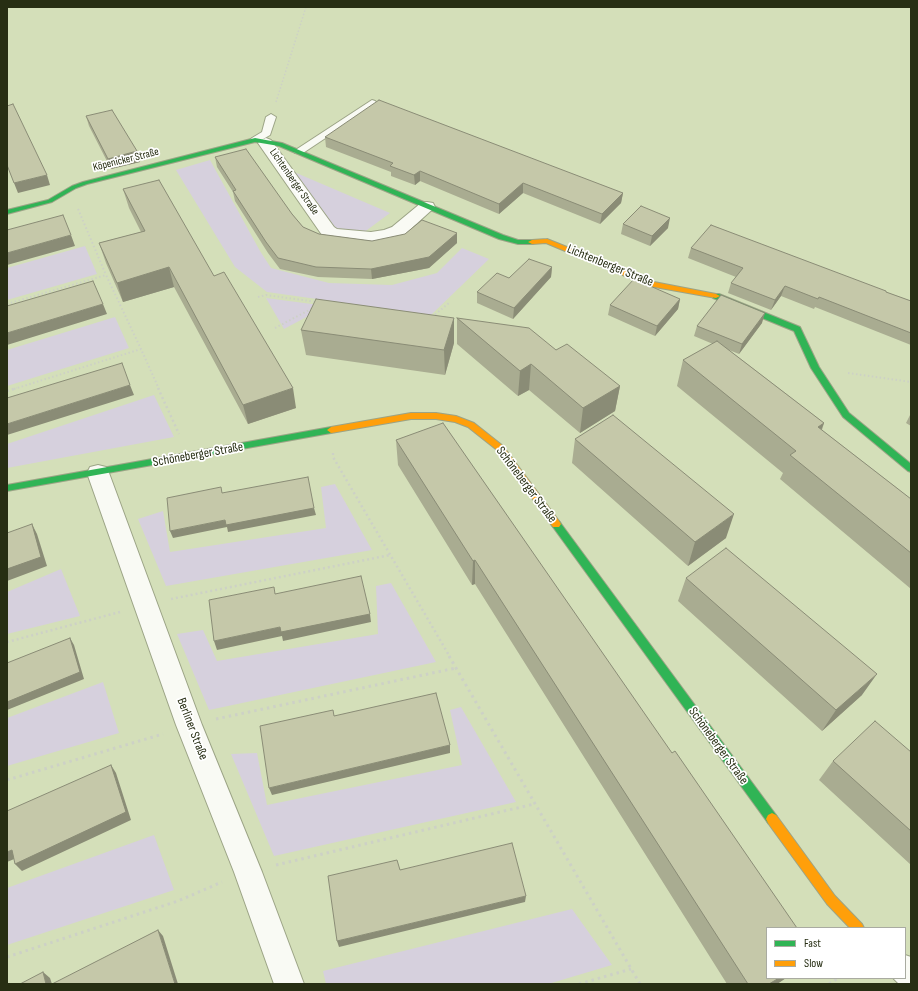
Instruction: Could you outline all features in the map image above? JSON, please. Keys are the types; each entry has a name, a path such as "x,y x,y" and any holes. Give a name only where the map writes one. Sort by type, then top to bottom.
{"street":[{"name":"Lichtenberger Straße","path":"261,142 280,144 299,151 427,207 518,242 547,241 652,284 716,296 797,328 815,368 846,415 911,469"},
{"name":"Lichtenberger Straße","path":"261,142 328,231 334,234 371,237 387,235 398,231 427,207"},
{"name":"Köpenicker Straße","path":"7,212 50,201 74,187 85,183 261,142"},
{"name":"Schöneberger Straße","path":"7,488 189,457 411,416 425,415 456,420 471,425 482,432 500,448 831,900 857,927"},
{"name":"Berliner Straße","path":"98,473 189,725 248,872 289,984"}],"lane":[{"path":"299,151 372,103"},
{"path":"261,142 267,133 271,117"}],"path":[{"path":"271,117 306,7"},
{"path":"78,209 106,275 189,457"},
{"path":"7,304 106,275"},
{"path":"258,296 266,295 322,303 275,328"},
{"path":"432,317 448,303"},
{"path":"7,391 141,349"},
{"path":"815,368 911,382"},
{"path":"332,430 333,457 640,984"},
{"path":"7,642 99,618 145,604 390,555"},
{"path":"7,780 130,746 189,725 456,668"},
{"path":"7,957 178,901 248,872 534,804"},
{"path":"579,984 631,969"}],"shaded area":[{"path":"210,160 260,251 271,268 329,283 392,285 437,273 462,248 489,259 431,315 267,292 235,267 176,170"},
{"path":"294,172 390,213 363,233 334,230"},
{"path":"85,246 97,274 7,300 7,268"},
{"path":"266,298 327,306 284,329"},
{"path":"115,317 129,348 7,386 7,350"},
{"path":"154,395 174,437 7,468 7,444"},
{"path":"335,484 372,550 166,586 138,519 163,511 170,552 326,528 321,487"},
{"path":"61,569 80,616 7,634 7,592"},
{"path":"391,583 436,662 209,710 177,634 203,630 217,661 378,634 376,586"},
{"path":"103,682 119,733 7,766 7,718"},
{"path":"461,707 516,802 274,856 231,754 257,753 267,805 462,765 450,710"},
{"path":"154,835 174,890 7,945 7,888"},
{"path":"572,909 612,965 548,984 326,984 323,971"}],"building":[{"path":"379,100 623,193 602,214 523,183 499,204 420,171 414,175 390,166 393,163 325,137"},
{"path":"13,104 47,175 14,183 7,165 7,106"},
{"path":"112,110 137,151 108,159 86,116"},
{"path":"246,149 292,214 303,227 319,234 372,241 405,234 422,220 457,233 429,257 371,269 316,267 278,258 233,191 236,190 215,157"},
{"path":"159,180 214,276 224,272 293,388 243,405 169,267 117,283 99,243 145,231 123,189"},
{"path":"641,206 670,218 652,236 623,224"},
{"path":"63,215 71,235 7,253 7,230"},
{"path":"711,225 911,301 911,333 819,297 818,299 785,286 775,300 731,283 743,268 691,248"},
{"path":"529,259 552,267 514,308 477,292 497,273 509,278"},
{"path":"634,279 680,299 657,326 610,305"},
{"path":"93,281 103,304 7,333 7,306"},
{"path":"721,295 765,313 742,344 697,326"},
{"path":"316,299 454,318 444,350 301,330"},
{"path":"457,318 529,328 556,350 567,344 620,386 583,408 531,364 520,371"},
{"path":"717,341 824,423 818,427 911,499 911,553 790,455 796,451 683,360"},
{"path":"122,363 130,385 7,424 7,398"},
{"path":"613,415 734,514 695,542 575,439"},
{"path":"443,423 672,753 675,751 796,927 766,927 766,979 777,979 769,984 748,984 396,440"},
{"path":"308,477 314,508 226,525 225,520 170,531 167,498 221,487 222,493"},
{"path":"32,524 41,557 7,569 7,533"},
{"path":"726,548 877,674 836,710 686,578"},
{"path":"361,576 370,614 281,632 280,627 214,641 209,600 274,587 275,594"},
{"path":"70,638 80,672 7,702 7,663"},
{"path":"436,693 450,745 269,788 260,726 333,710 334,716"},
{"path":"875,721 911,752 911,831 833,761"},
{"path":"111,765 126,812 15,864 12,850 7,852 7,811"},
{"path":"512,843 526,896 337,941 328,876 397,860 400,870"},
{"path":"158,930 175,984 52,984"},
{"path":"43,972 46,984 20,984"}],"traffic: fast":[{"path":"7,212 50,201 74,187 85,183 255,140 280,144 501,237 518,242 532,242"},
{"path":"716,296 797,329 815,368 846,415 911,469"},
{"path":"7,488 331,430"},
{"path":"556,524 772,819"}],"traffic: slow":[{"path":"532,242 547,241 652,284 716,296"},
{"path":"331,430 411,416 436,416 456,419 471,425 500,448 556,524"},
{"path":"772,819 831,900 857,927"}]}
